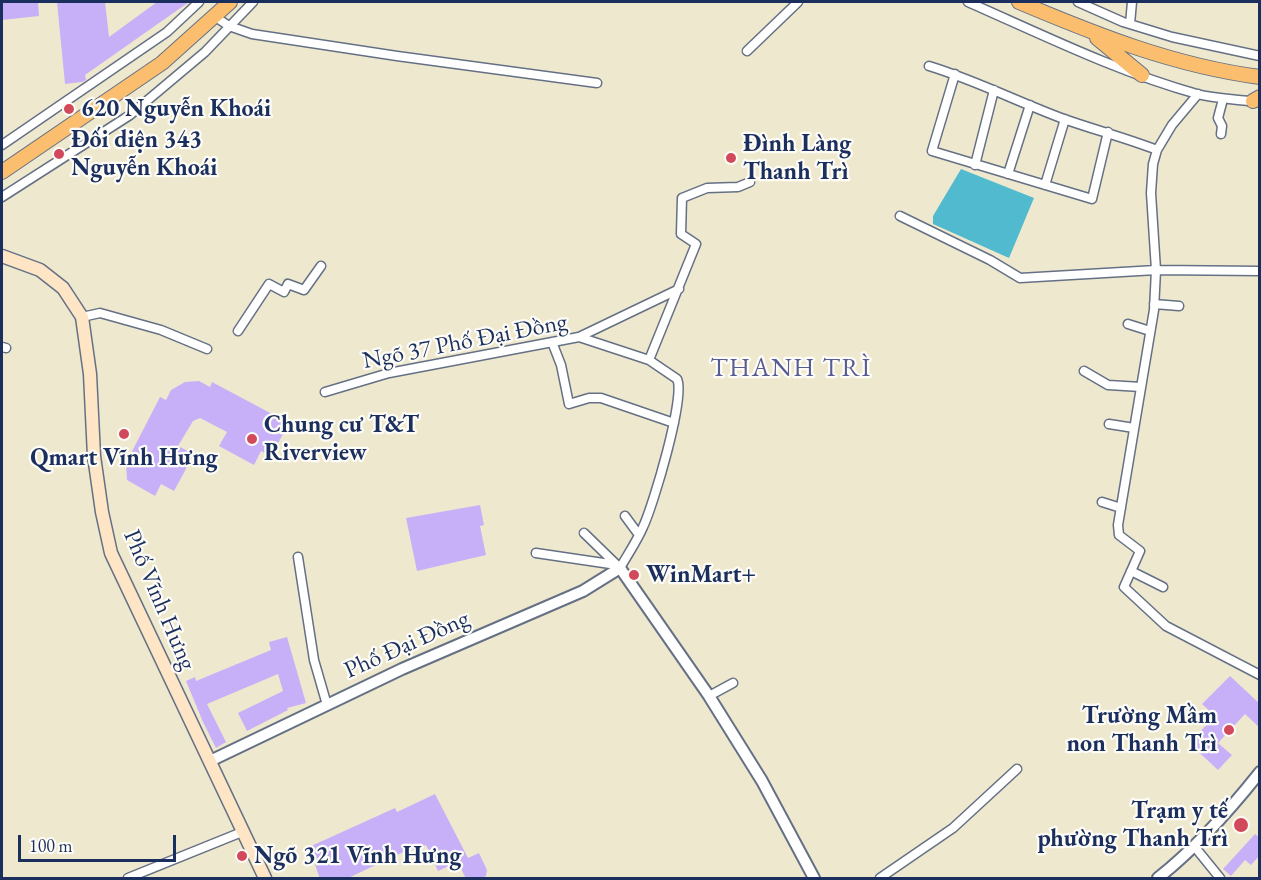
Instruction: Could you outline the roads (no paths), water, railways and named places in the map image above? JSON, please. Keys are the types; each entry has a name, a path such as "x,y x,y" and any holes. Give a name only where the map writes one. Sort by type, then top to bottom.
{"main road":[{"path":"2,172 162,63 230,2"},
{"path":"1019,2 1090,32 1149,53 1209,68 1260,77"},
{"path":"1090,32 1142,75"},
{"name":"Phố Vĩnh Hưng","path":"2,256 40,270 63,288 82,316 90,374 96,467 102,512 111,553 265,879"}],"street":[{"path":"2,145 167,32 200,2"},
{"path":"2,197 130,115 205,52 237,16 253,2"},
{"path":"747,51 798,2"},
{"path":"968,2 1076,50 1198,94 1223,99 1257,100"},
{"path":"1078,2 1130,24 1172,37 1260,56"},
{"path":"1130,24 1132,2"},
{"path":"214,16 229,27 252,33 321,45 597,83"},
{"path":"929,66 955,74 1065,119 1157,150"},
{"path":"955,74 932,151 1092,199 1108,132"},
{"path":"975,165 994,90"},
{"path":"1198,94 1183,111 1157,150 1153,164 1151,193 1156,270 1154,304 1121,508 1119,535 1140,551 1124,587 1166,627 1259,672"},
{"path":"1221,134 1222,126 1218,118 1223,99"},
{"path":"1008,174 1030,105"},
{"path":"1044,185 1065,119"},
{"path":"649,360 696,244 681,234 682,198 707,188 738,187 750,182"},
{"path":"900,216 990,260 1020,278 1156,270 1260,271"},
{"path":"238,331 269,284 284,292 288,284 304,290 321,266"},
{"path":"579,337 679,289"},
{"path":"1154,304 1179,306"},
{"path":"82,316 100,314 160,330 207,349"},
{"path":"1128,324 1150,331"},
{"name":"Ngõ 37 Phố Đại Đồng","path":"325,392 390,373 579,337 649,360 677,379 680,384 674,423 654,496 631,550"},
{"path":"552,342 561,365 569,404 589,398 601,398 674,423"},
{"path":"1084,371 1108,386 1142,387"},
{"path":"1109,424 1134,428"},
{"path":"1102,502 1121,508"},
{"path":"625,516 639,535"},
{"path":"584,533 619,566 709,696 762,781 814,879"},
{"name":"Phố Đại Đồng","path":"210,761 447,649 583,591 619,566 631,550"},
{"path":"536,553 619,566"},
{"path":"298,557 314,660 327,705"},
{"path":"1131,571 1163,587"},
{"path":"709,696 733,682"},
{"path":"880,879 953,828 1017,769"},
{"path":"1158,879 1228,812 1260,772"},
{"path":"128,879 242,832"},
{"path":"1194,846 1221,879"}],"water":[{"path":"961,169 1034,198 1009,258 933,224 933,216"}],"place":[{"name":"620 Nguyễn Khoái","path":"69,109"},
{"name":"Đối diện 343 Nguyễn Khoái","path":"59,154"},
{"name":"Đình Làng Thanh Trì","path":"731,158"},
{"name":"Qmart Vĩnh Hưng","path":"124,434"},
{"name":"Chung cư T&T Riverview","path":"252,439"},
{"name":"WinMart+","path":"634,575"},
{"name":"Trường Mầm non Thanh Trì","path":"1229,730"},
{"name":"Trạm y tế phường Thanh Trì","path":"1241,825"},
{"name":"Ngõ 321 Vĩnh Hưng","path":"242,856"}],"district":[{"name":"THANH TRÌ","path":"791,369"}]}
